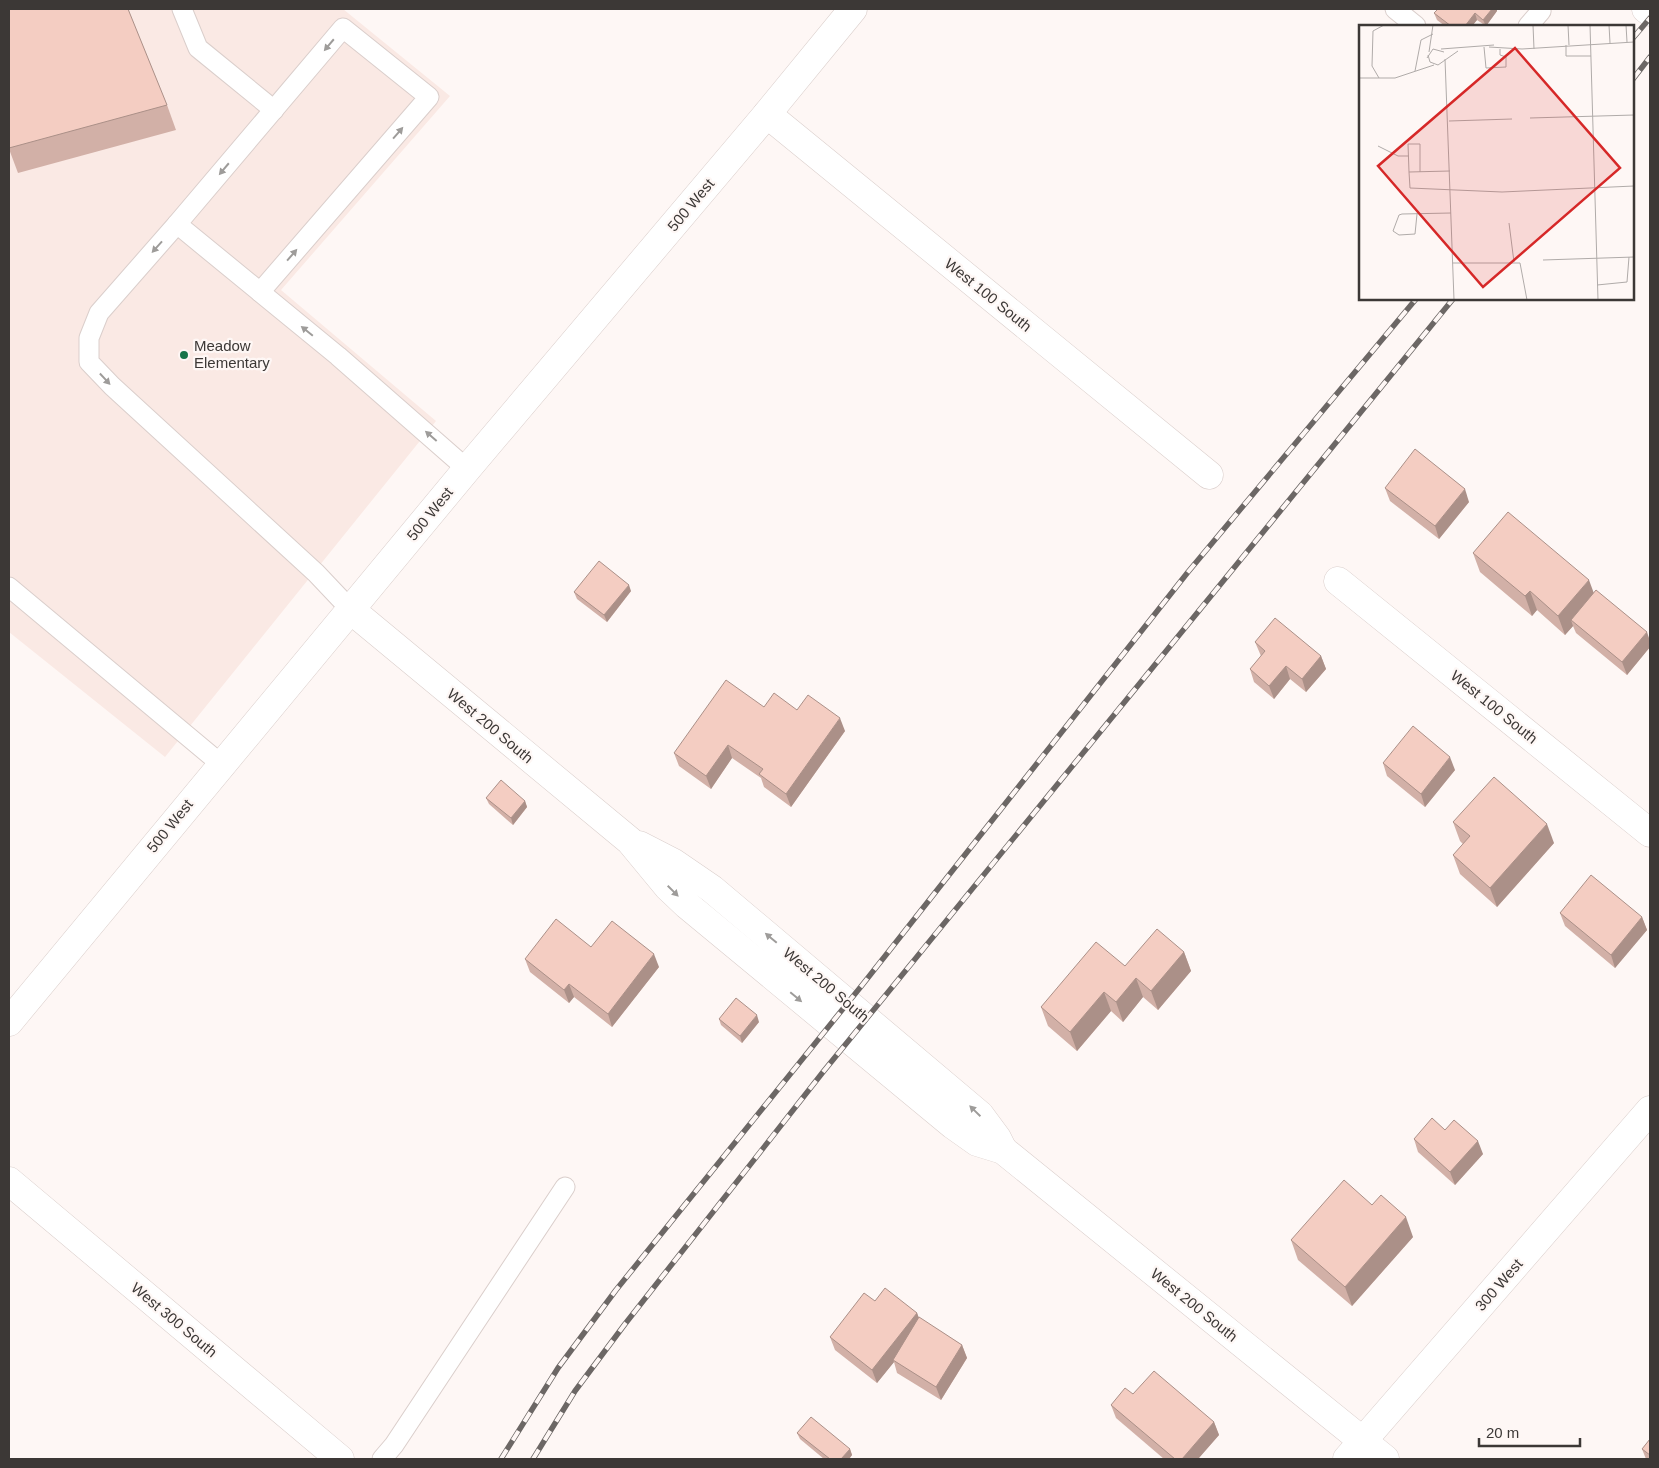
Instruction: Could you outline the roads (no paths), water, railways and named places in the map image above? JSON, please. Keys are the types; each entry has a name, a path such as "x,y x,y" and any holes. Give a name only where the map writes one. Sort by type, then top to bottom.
{"street":[{"name":"500 West","path":"9,1022 467,468 767,114 853,9"},
{"path":"1646,9 1650,12"},
{"name":"West 100 South","path":"767,114 1209,475"},
{"name":"West 100 South","path":"1338,581 1650,833"},
{"name":"West 200 South","path":"351,610 630,841 674,863 712,889 969,1105 989,1126 1003,1150 1323,1408 1354,1450 1385,1459"},
{"name":"300 West","path":"1354,1450 1650,1110"},
{"name":"West 300 South","path":"9,1181 340,1459"}],"lane":[{"path":"182,9 198,48 274,110"},
{"path":"1395,9 1415,25"},
{"path":"1529,25 1541,11 1540,9"},
{"path":"260,292 429,97 344,28 99,313 89,338 89,362 112,386 316,573 351,610"},
{"path":"177,224 338,356 467,468"},
{"path":"9,587 221,764"},
{"path":"382,1459 394,1445 565,1186"}],"railway":[{"path":"1634,37 1650,18"},
{"path":"1634,78 1650,57"},
{"path":"501,1459 558,1368 616,1290 863,984 1188,572 1415,300"},
{"path":"533,1459 575,1391 625,1324 823,1072 1452,300"}],"place":[{"name":"Meadow Elementary","path":"184,355"}]}
